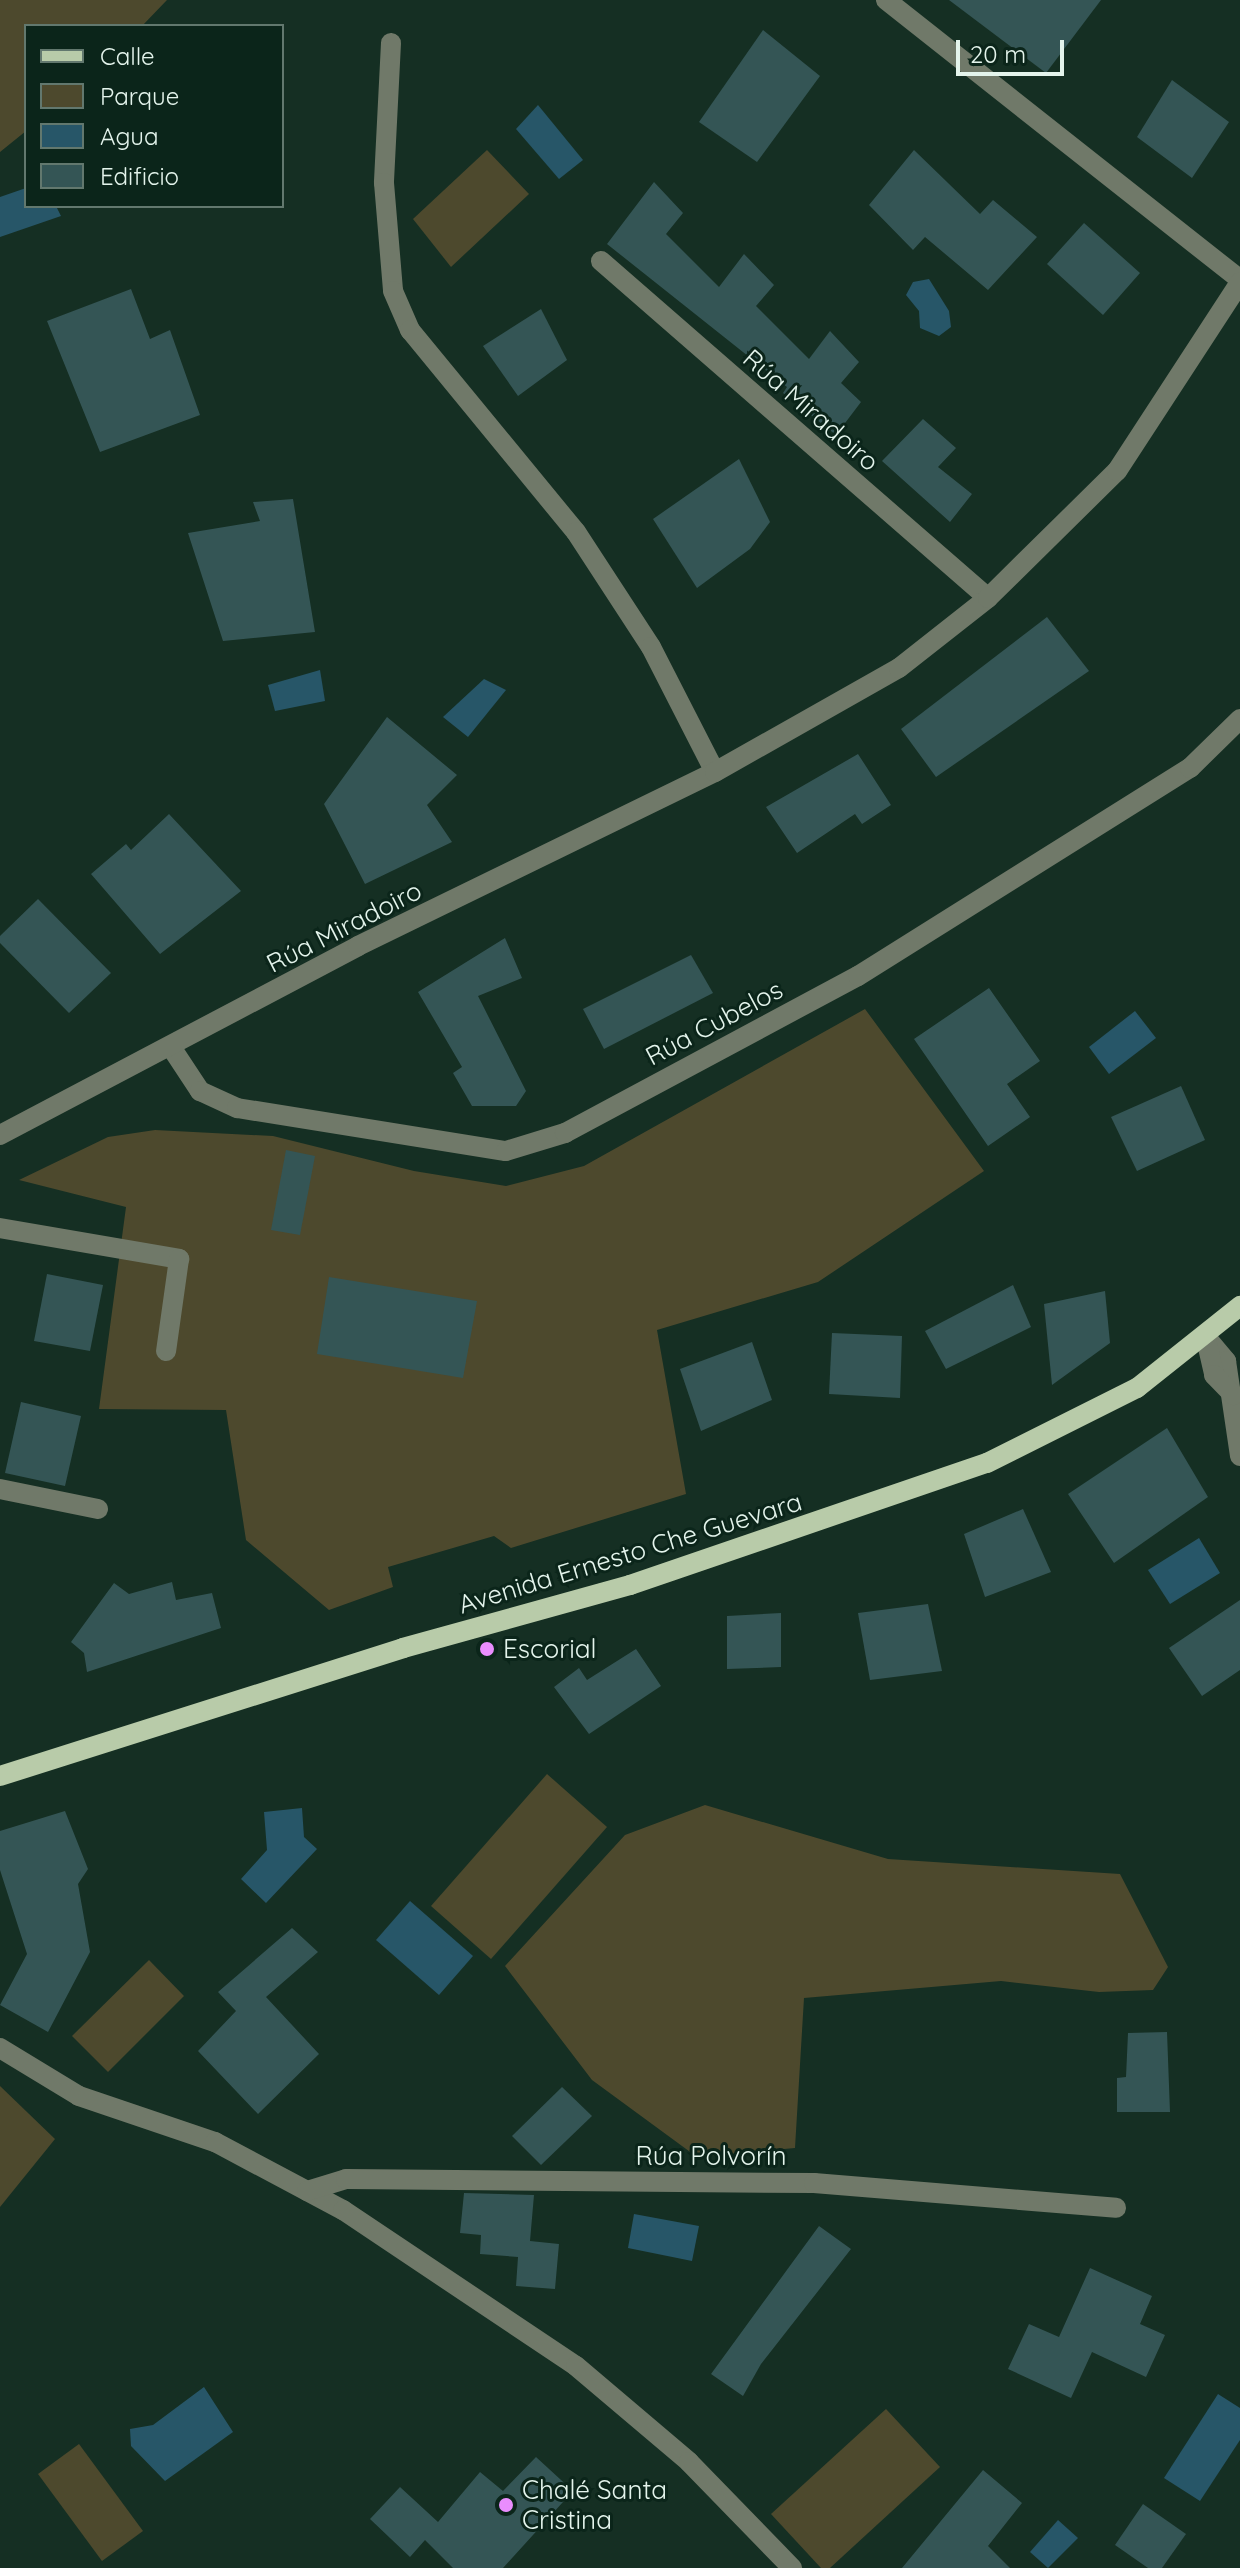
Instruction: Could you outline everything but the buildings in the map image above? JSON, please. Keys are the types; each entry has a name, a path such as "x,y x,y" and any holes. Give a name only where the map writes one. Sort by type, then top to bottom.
{"main road":[{"name":"Avenida Ernesto Che Guevara","path":"0,1776 403,1648 630,1585 987,1463 1137,1388 1240,1306"}],"street":[{"path":"886,0 1240,281"},
{"path":"391,43 384,183 393,254 393,291 410,330 576,532 651,647 715,772"},
{"name":"Rúa Miradoiro","path":"601,261 988,598"},
{"name":"Rúa Miradoiro","path":"0,1135 358,946 715,772 899,668 988,598 1117,471 1240,281"},
{"name":"Rúa Cubelos","path":"171,1047 200,1091 237,1108 506,1151 565,1133 858,976 1190,768 1240,719"},
{"path":"0,1228 179,1259 166,1351"},
{"path":"1205,1336 1214,1375 1233,1395 1240,1456"},
{"path":"0,1489 98,1509"},
{"path":"0,2048 79,2096 215,2142 307,2191 576,2366 689,2462 792,2568"},
{"name":"Rúa Polvorín","path":"307,2191 346,2179 814,2183 1116,2208"}],"green space":[{"path":"0,0 167,0 144,24 24,24 24,133 0,152"},
{"path":"487,150 529,194 451,267 413,219"},
{"path":"865,1009 984,1171 818,1282 657,1330 686,1494 511,1548 494,1536 388,1567 393,1587 329,1610 246,1540 226,1410 99,1409 126,1207 19,1180 108,1137 155,1130 273,1136 414,1171 506,1186 584,1166"},
{"path":"547,1774 607,1827 491,1959 431,1906"},
{"path":"705,1805 888,1859 1120,1874 1168,1967 1153,1990 1099,1992 1001,1981 804,1998 795,2148 697,2157 592,2080 505,1966 625,1835"},
{"path":"149,1960 184,1996 108,2072 72,2036"},
{"path":"0,2086 55,2139 0,2207"},
{"path":"886,2409 940,2467 830,2568 821,2568 771,2514"},
{"path":"79,2444 143,2531 102,2561 38,2474"}],"water":[{"path":"538,105 583,160 559,179 516,129"},
{"path":"24,189 24,208 57,208 61,216 0,237 0,197"},
{"path":"929,279 949,311 951,327 939,336 920,328 919,311 906,295 913,282"},
{"path":"320,670 325,701 275,711 268,685"},
{"path":"484,679 506,690 468,737 443,717"},
{"path":"1135,1011 1156,1038 1109,1074 1089,1047"},
{"path":"1199,1538 1220,1573 1170,1604 1148,1570"},
{"path":"302,1808 304,1837 317,1849 266,1903 241,1879 267,1850 264,1812"},
{"path":"410,1901 473,1956 439,1995 376,1940"},
{"path":"634,2214 699,2226 692,2261 628,2248"},
{"path":"204,2387 233,2432 165,2481 131,2446 130,2429 153,2425"},
{"path":"1218,2394 1240,2408 1240,2440 1200,2501 1164,2478"},
{"path":"1058,2520 1078,2538 1048,2568 1030,2552"}],"place":[{"name":"Escorial","path":"487,1649"},
{"name":"Chalé Santa Cristina","path":"506,2505"}]}
